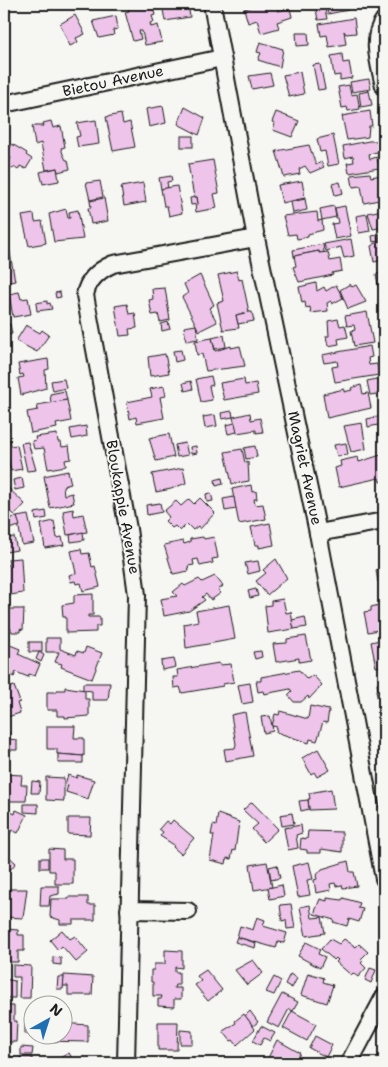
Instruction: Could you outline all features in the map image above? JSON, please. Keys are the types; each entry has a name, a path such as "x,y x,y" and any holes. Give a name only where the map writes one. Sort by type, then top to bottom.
{"street":[{"name":"Magriet Avenue","path":"212,4 256,238 318,533 384,879"},
{"path":"384,20 377,33 384,86"},
{"name":"Bietou Avenue","path":"4,104 222,58"},
{"name":"Bloukappie Avenue","path":"126,1063 137,595 130,537 86,303 86,287 97,273 113,264 256,238"},
{"path":"318,533 384,521"},
{"path":"129,910 188,911"},
{"path":"349,1063 384,997"}],"building":[{"path":"127,4 152,4 155,15 152,16 154,22 150,23 151,27 158,25 162,42 145,45 142,31 139,31 141,39 133,41 125,12 129,11"},
{"path":"162,4 188,4 190,17 165,21"},
{"path":"261,4 281,4 282,7 277,9 278,11 290,8 292,17 277,22 279,28 261,33 257,20 248,23 244,9"},
{"path":"315,4 324,4 327,19 318,20"},
{"path":"326,4 347,4 348,10 328,14"},
{"path":"75,15 85,34 76,38 78,42 70,46 60,24"},
{"path":"116,16 118,29 113,30 114,35 99,38 93,21"},
{"path":"354,18 356,33 346,34 344,31 346,44 329,47 327,35 321,36 319,24"},
{"path":"296,33 308,33 309,45 297,46"},
{"path":"260,42 283,49 280,67 258,60 261,53 257,52"},
{"path":"342,54 343,63 349,62 352,78 340,80 340,75 334,76 331,56"},
{"path":"320,64 325,89 318,90 313,65"},
{"path":"300,72 304,94 289,97 283,75"},
{"path":"270,73 273,85 252,89 249,76"},
{"path":"369,79 371,89 352,92 350,82"},
{"path":"349,85 351,95 357,94 360,109 348,111 347,107 342,108 338,87"},
{"path":"369,91 372,105 361,107 359,93"},
{"path":"163,106 166,123 149,127 146,109"},
{"path":"185,107 205,118 199,135 178,124"},
{"path":"370,111 372,126 369,126 368,137 347,140 342,116"},
{"path":"276,112 299,121 292,137 273,130 275,123 272,122"},
{"path":"121,114 123,124 130,122 135,147 113,151 106,117"},
{"path":"96,120 99,144 78,147 76,137 80,136 77,123"},
{"path":"51,121 53,128 61,126 65,147 61,148 66,160 68,160 70,169 58,172 57,168 46,170 41,143 35,145 32,126 44,126 43,123"},
{"path":"333,135 339,164 328,166 325,151 320,152 317,139"},
{"path":"181,136 193,136 193,147 181,147"},
{"path":"379,141 381,151 369,154 370,159 377,157 379,168 349,173 347,163 354,162 353,156 345,158 343,146"},
{"path":"12,144 27,153 26,155 32,159 26,169 20,166 18,170 14,167 13,169 6,166 11,158 6,155"},
{"path":"309,145 316,165 321,162 324,167 310,173 305,166 299,169 300,174 284,177 276,151"},
{"path":"213,160 219,193 214,194 217,208 196,212 195,204 198,204 197,197 194,197 188,164"},
{"path":"57,168 59,181 43,184 40,172"},
{"path":"370,173 371,177 381,175 383,185 379,185 380,189 382,188 384,199 364,203 361,186 353,187 351,175"},
{"path":"171,176 172,181 167,182 168,188 161,189 159,178"},
{"path":"100,181 103,197 90,200 86,183"},
{"path":"302,181 305,198 282,203 278,185"},
{"path":"340,182 343,193 335,195 332,184"},
{"path":"143,183 146,202 124,206 121,187"},
{"path":"177,186 182,213 169,216 167,206 164,206 161,189"},
{"path":"197,197 198,204 191,205 190,198"},
{"path":"104,198 108,221 91,224 88,208 91,208 90,201"},
{"path":"305,199 307,210 293,213 291,202"},
{"path":"334,206 336,217 322,220 320,209"},
{"path":"345,206 351,236 335,239 332,224 338,223 335,208"},
{"path":"66,209 68,218 70,218 69,212 78,210 83,239 54,242 49,214"},
{"path":"382,210 384,227 373,229 368,213"},
{"path":"317,212 318,221 322,220 323,230 308,234 308,237 297,239 296,234 288,235 283,216"},
{"path":"34,214 35,222 42,221 46,243 29,246 22,216"},
{"path":"367,214 370,231 359,233 356,216"},
{"path":"384,233 384,260 374,262 371,246 380,241 379,234"},
{"path":"377,235 378,241 373,242 372,236"},
{"path":"351,239 354,256 344,258 341,247 326,251 324,244"},
{"path":"4,242 8,242 15,281 4,283"},
{"path":"323,244 324,253 319,253 319,251 294,256 293,250"},
{"path":"319,251 319,253 328,252 330,261 340,259 342,271 332,273 333,275 299,282 293,267 296,266 294,256"},
{"path":"237,271 239,280 242,279 249,312 236,315 239,328 223,330 217,303 224,301 218,275"},
{"path":"384,273 384,289 379,290 376,274"},
{"path":"200,275 214,305 209,308 217,322 199,331 182,297 188,293 184,284"},
{"path":"316,283 317,291 324,287 326,291 336,285 343,298 332,304 331,301 327,303 328,311 311,313 310,307 306,308 305,302 302,303 299,287"},
{"path":"350,284 352,287 356,285 366,302 348,309 340,290"},
{"path":"165,288 170,320 160,322 158,314 152,315 149,300 153,299 152,289"},
{"path":"19,292 21,299 28,298 31,314 13,317 9,294"},
{"path":"60,292 61,297 56,298 55,293"},
{"path":"47,301 47,304 50,303 52,309 37,311 36,303"},
{"path":"127,304 129,314 135,313 137,328 129,329 130,335 120,336 115,306"},
{"path":"252,312 254,321 238,324 236,315"},
{"path":"367,312 373,343 354,346 351,331 355,330 354,325 347,326 345,316"},
{"path":"338,319 340,326 345,325 348,337 338,339 339,344 328,346 326,336 329,336 328,321"},
{"path":"168,322 170,329 162,331 161,324"},
{"path":"10,324 12,334 4,336 4,325"},
{"path":"26,325 40,333 42,330 49,335 37,352 16,341"},
{"path":"196,325 198,339 186,341 184,327"},
{"path":"224,335 226,347 215,349 212,338"},
{"path":"212,338 215,351 231,346 231,348 240,346 245,366 206,371 202,354 197,355 195,341"},
{"path":"370,346 372,357 368,358 369,365 377,364 379,375 335,382 332,367 338,366 337,361 324,363 322,355"},
{"path":"181,350 183,360 175,362 173,351"},
{"path":"165,354 169,373 150,376 148,357"},
{"path":"48,359 49,369 45,370 46,388 21,395 18,378 24,377 23,374 20,375 18,364"},
{"path":"211,376 213,385 209,386 212,400 201,402 196,379"},
{"path":"381,378 384,393 370,395 367,381"},
{"path":"64,379 66,388 53,391 51,381"},
{"path":"244,379 245,385 256,383 258,394 224,400 220,383"},
{"path":"191,381 193,389 185,391 183,383"},
{"path":"361,385 363,394 368,393 371,408 327,418 323,394 344,389 344,392"},
{"path":"164,386 166,396 160,397 164,418 137,423 136,417 130,419 127,402 152,397 150,389"},
{"path":"65,391 67,400 51,403 50,394"},
{"path":"67,400 71,421 56,424 57,428 31,433 27,412 38,410 37,405"},
{"path":"4,410 9,430 4,431"},
{"path":"232,411 233,417 222,419 221,413"},
{"path":"250,413 251,420 260,418 263,432 256,433 256,430 237,433 233,417"},
{"path":"215,415 217,426 205,428 203,417"},
{"path":"381,416 383,424 368,427 367,419"},
{"path":"235,423 237,432 228,434 226,425"},
{"path":"362,423 366,449 351,452 344,426"},
{"path":"86,426 87,436 72,439 70,429"},
{"path":"57,434 58,442 61,442 62,447 69,446 71,459 65,460 66,466 48,469 44,448 34,449 32,441 36,440 35,437"},
{"path":"169,434 174,457 156,461 149,438"},
{"path":"10,440 11,446 17,445 22,469 11,471 6,451 4,451 4,441"},
{"path":"28,442 36,470 27,471 21,443"},
{"path":"185,443 188,455 177,457 175,445"},
{"path":"346,443 348,455 337,456 334,445"},
{"path":"196,446 197,453 191,454 190,447"},
{"path":"255,446 257,457 246,459 244,448"},
{"path":"242,449 245,463 248,462 249,481 232,484 225,452"},
{"path":"384,454 384,481 380,482 379,478 339,487 335,468 341,466 340,461 358,457 359,462"},
{"path":"183,468 186,483 156,492 152,474"},
{"path":"68,471 71,484 63,486 64,495 72,493 74,503 50,508 44,476"},
{"path":"22,478 24,488 15,490 13,480"},
{"path":"222,478 223,484 216,486 215,480"},
{"path":"4,484 25,504 15,515 4,507"},
{"path":"251,485 252,492 256,491 257,499 254,499 255,505 263,504 266,519 239,524 232,489"},
{"path":"211,493 213,501 207,502 206,494"},
{"path":"234,497 236,509 225,511 223,499"},
{"path":"200,498 215,513 200,529 198,526 193,530 187,524 180,531 175,526 172,528 165,521 169,517 164,511 176,501 181,506 189,499 194,504"},
{"path":"160,503 162,512 147,515 146,505"},
{"path":"73,509 74,516 83,514 87,532 67,535 63,511"},
{"path":"46,511 47,518 36,520 35,513"},
{"path":"28,515 34,543 22,545 17,517"},
{"path":"17,517 20,526 8,529 6,519"},
{"path":"6,518 9,532 6,533 7,538 14,537 17,550 6,552 4,548 4,519"},
{"path":"54,521 57,538 62,537 64,545 45,548 41,524"},
{"path":"270,523 274,545 259,548 259,545 255,545 251,527"},
{"path":"83,532 84,540 71,542 70,535"},
{"path":"203,537 204,539 214,537 218,558 212,559 213,563 200,566 198,559 193,560 194,565 188,566 189,571 173,574 164,545 183,541 184,544 190,542 190,539"},
{"path":"81,549 82,554 89,553 92,567 95,566 100,587 83,591 81,583 71,582 69,575 76,573 71,551"},
{"path":"21,558 23,593 4,596 4,565 9,565 8,559"},
{"path":"276,559 287,578 267,595 256,581 266,573 263,570"},
{"path":"258,561 260,571 248,574 245,563"},
{"path":"384,568 384,587 382,587 381,581 378,582 376,570"},
{"path":"215,576 223,586 218,590 221,593 211,600 206,594 202,597 205,600 189,611 164,616 161,599 177,596 173,592 183,584 185,586 199,579 202,582"},
{"path":"256,589 258,596 250,598 248,591"},
{"path":"93,594 93,615 88,615 88,617 100,617 100,626 96,626 96,632 66,633 66,617 63,617 62,605 74,603 74,595"},
{"path":"283,599 286,613 291,612 294,629 268,633 265,606 271,605 271,601"},
{"path":"383,604 384,629 368,632 364,612 371,611 371,607"},
{"path":"229,605 235,639 186,648 184,624 198,621 196,611"},
{"path":"4,609 24,609 23,630 20,629 20,632 12,632 9,626 4,626"},
{"path":"305,617 307,627 294,629 292,620"},
{"path":"306,636 311,660 299,662 299,658 276,662 273,644 287,643 287,639"},
{"path":"46,638 60,638 60,649 76,655 77,651 84,653 86,647 102,653 92,679 61,667 62,664 55,662 59,652 46,652"},
{"path":"384,639 384,665 376,667 371,642"},
{"path":"29,642 42,642 42,652 29,652"},
{"path":"10,645 20,649 18,654 40,664 35,676 29,674 28,677 16,672 14,677 4,672 4,648 8,650"},
{"path":"261,651 262,657 255,659 253,652"},
{"path":"39,652 44,655 41,662 36,659"},
{"path":"174,659 176,667 162,670 161,661"},
{"path":"219,663 220,665 231,664 234,682 223,684 223,686 182,693 180,687 174,688 173,677 178,677 177,670"},
{"path":"299,670 307,679 313,675 322,685 309,699 308,696 301,702 294,702 288,695 292,691 290,689 264,694 263,691 258,692 256,681 261,681 261,677"},
{"path":"83,683 110,683 108,700 92,700 92,691 83,690"},
{"path":"250,683 253,702 242,704 238,685"},
{"path":"384,683 384,704 379,705 376,691 378,691 377,684"},
{"path":"4,684 6,684 7,688 14,686 20,702 17,703 20,713 4,718"},
{"path":"65,687 85,690 85,699 89,699 89,716 65,718 65,716 57,716 57,710 47,710 47,692 65,690"},
{"path":"310,706 329,710 327,723 323,722 317,741 310,739 309,743 276,732 277,727 272,726 275,714 279,715 280,711 308,719"},
{"path":"245,712 253,756 226,761 224,749 235,748 236,744 231,715"},
{"path":"270,716 273,731 264,733 261,717"},
{"path":"47,726 75,726 74,738 84,738 84,756 57,754 57,749 47,749"},
{"path":"4,732 9,732 9,739 17,740 17,750 4,750"},
{"path":"318,749 330,770 317,777 314,772 311,774 302,758"},
{"path":"58,754 83,756 83,763 58,763"},
{"path":"4,774 22,775 21,785 27,785 26,801 8,801 8,792 4,792"},
{"path":"68,775 77,778 77,775 94,780 88,799 66,792 68,785 65,784"},
{"path":"46,777 64,778 64,801 46,800"},
{"path":"32,781 40,782 39,793 31,793"},
{"path":"331,789 334,809 309,810 309,793"},
{"path":"4,792 8,792 8,801 4,801"},
{"path":"308,800 309,809 301,811 299,801"},
{"path":"252,802 278,829 264,842 252,829 258,824 243,810"},
{"path":"24,804 38,804 38,813 24,812"},
{"path":"4,809 15,814 16,810 27,815 18,833 12,830 8,838 4,836"},
{"path":"292,813 294,824 282,826 280,815"},
{"path":"218,814 239,822 235,851 233,850 231,859 227,858 226,864 210,860 214,835 211,835 213,825 216,826"},
{"path":"68,818 91,818 90,835 68,834"},
{"path":"173,820 194,838 181,854 173,847 174,845 160,836 163,832 159,829 166,821 170,824"},
{"path":"301,825 302,833 296,835 298,848 288,850 284,828"},
{"path":"308,831 342,832 342,852 321,849 321,853 307,853 307,850 300,849 301,838 307,839"},
{"path":"49,849 63,850 63,859 73,859 73,884 55,884 55,871 49,871"},
{"path":"4,852 16,863 4,877"},
{"path":"40,858 48,858 48,868 40,868"},
{"path":"348,861 350,872 354,872 357,886 343,888 342,885 336,886 335,883 330,884 331,890 316,893 314,880 317,879 316,876 322,869"},
{"path":"267,862 272,887 254,890 250,865"},
{"path":"309,862 313,879 307,880 310,895 298,897 292,866"},
{"path":"277,865 280,878 271,880 269,867"},
{"path":"282,885 284,896 270,899 268,888"},
{"path":"41,886 59,886 59,894 50,896 49,906 40,906"},
{"path":"9,889 27,889 23,918 4,917 4,891 9,891"},
{"path":"69,897 88,897 88,905 95,905 95,920 73,920 73,924 60,924 60,920 50,917 51,899 69,899"},
{"path":"327,898 342,900 343,898 360,903 358,908 363,909 359,922 349,919 347,926 314,914 320,899 327,901"},
{"path":"291,904 295,928 287,929 286,920 282,921 280,905"},
{"path":"310,905 312,918 322,917 325,933 306,936 300,907"},
{"path":"257,917 265,920 263,926 287,933 284,943 278,942 276,948 237,937 240,926 253,930"},
{"path":"4,927 5,929 18,930 18,935 24,935 24,951 18,951 18,962 4,962"},
{"path":"62,930 70,939 75,936 88,952 76,962 62,946 58,950 50,940"},
{"path":"237,937 256,943 255,948 235,942"},
{"path":"330,939 339,944 344,939 356,947 359,944 368,952 361,959 363,961 361,963 366,968 358,977 353,973 351,975 336,962 338,960 336,958 334,960 321,949"},
{"path":"306,942 320,949 318,954 325,957 320,968 298,956"},
{"path":"165,950 182,951 182,968 175,967 175,972 179,972 179,985 175,985 174,988 181,988 181,999 174,999 174,1007 158,1006 158,999 161,999 162,996 153,996 151,970 154,970 154,964 165,964"},
{"path":"53,957 61,958 61,965 53,964"},
{"path":"253,960 263,973 247,985 235,970"},
{"path":"13,965 31,966 30,994 22,994 22,998 19,998 20,977 13,977"},
{"path":"370,968 376,970 371,983 365,980"},
{"path":"206,970 222,990 208,1001 195,985 201,981 197,976"},
{"path":"308,973 324,978 323,982 333,985 327,1003 301,995"},
{"path":"290,974 297,978 292,988 285,984"},
{"path":"64,975 93,977 92,995 68,994 68,986 63,986"},
{"path":"58,977 64,977 63,989 57,989"},
{"path":"274,977 281,981 274,995 266,992"},
{"path":"4,979 15,981 15,998 7,998 7,1002 4,1002"},
{"path":"282,994 298,1002 293,1011 289,1009 279,1028 267,1022"},
{"path":"4,1006 14,1006 14,1021 17,1021 16,1042 4,1042"},
{"path":"250,1011 258,1022 253,1026 245,1016"},
{"path":"292,1011 316,1024 307,1041 283,1028"},
{"path":"244,1014 255,1029 237,1045 223,1031 236,1023 235,1021"},
{"path":"158,1022 178,1022 177,1050 158,1050"},
{"path":"72,1024 88,1025 88,1042 72,1042"},
{"path":"261,1026 275,1033 270,1041 264,1038 260,1045 253,1041"},
{"path":"180,1030 192,1031 192,1044 180,1044"},
{"path":"315,1036 332,1045 326,1057 309,1048"},
{"path":"277,1040 300,1053 295,1063 278,1063 268,1058"},
{"path":"21,1047 33,1048 32,1055 21,1055"},
{"path":"69,1053 75,1063 56,1063 60,1061 58,1059"},
{"path":"4,1056 14,1057 14,1063 4,1063"},
{"path":"20,1057 32,1057 32,1063 19,1063"}]}
